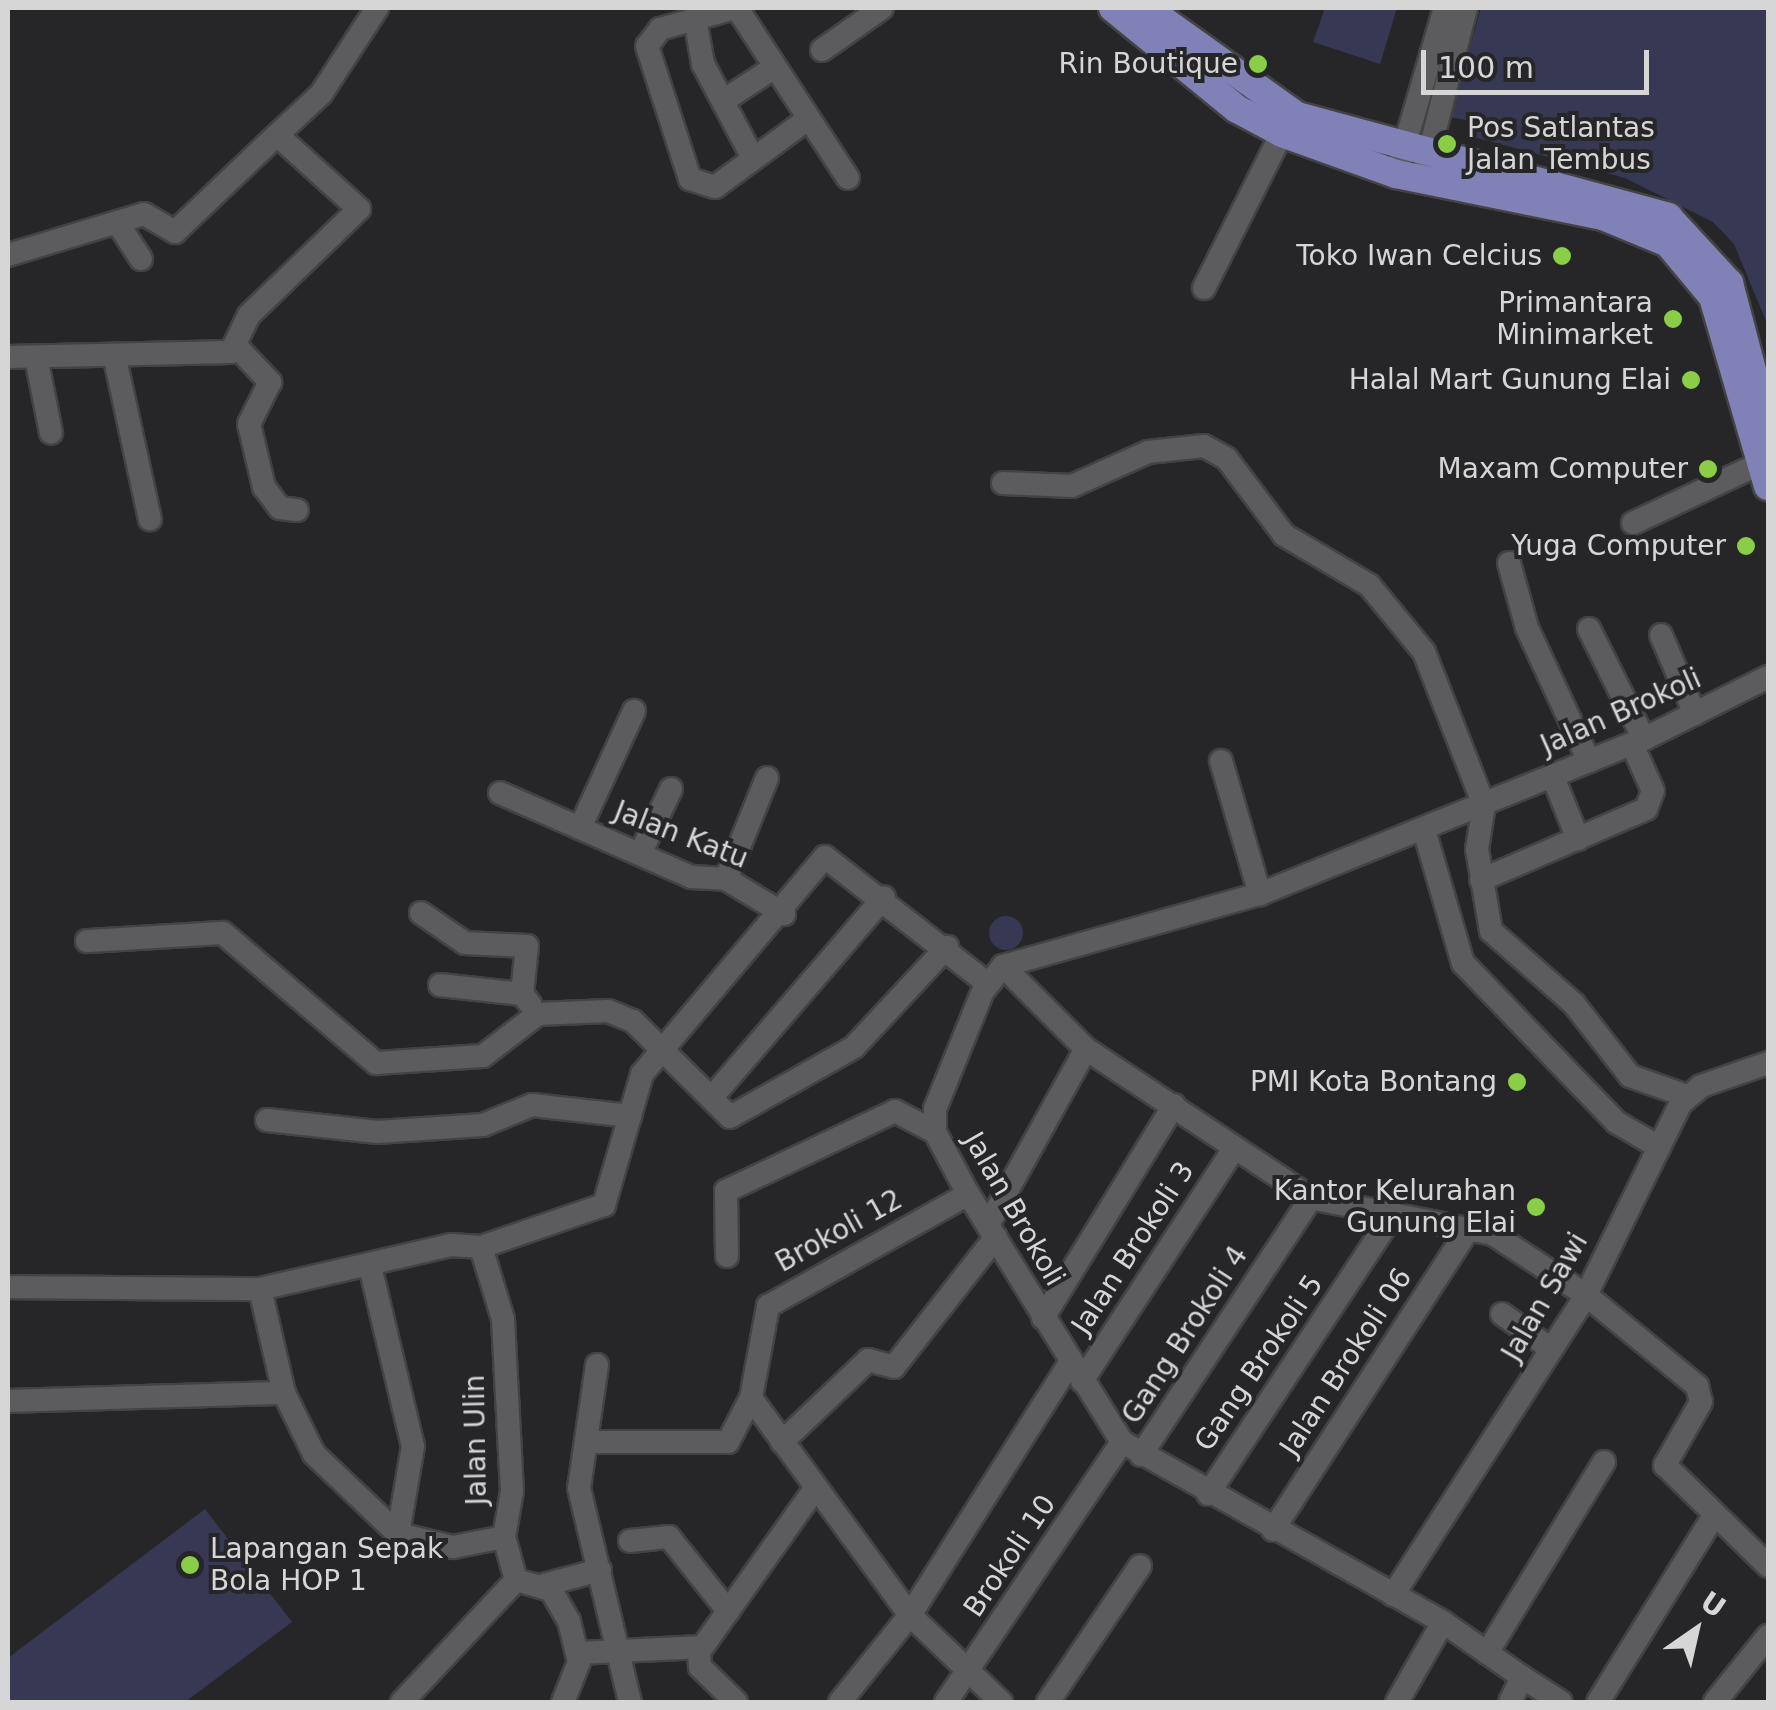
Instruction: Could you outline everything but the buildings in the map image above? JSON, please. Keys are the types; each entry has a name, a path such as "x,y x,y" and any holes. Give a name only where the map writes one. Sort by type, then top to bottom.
{"main road":[{"path":"1113,8 1222,98 1282,133 1413,163 1603,216 1691,260 1714,297 1763,476"},
{"path":"1146,8 1266,101 1413,163 1604,193 1692,234 1729,283 1768,431"}],"street":[{"path":"8,255 151,214 176,232 297,120 378,8"},
{"path":"808,119 715,187 690,179 647,46 660,28 736,8 848,178"},
{"path":"822,50 882,8"},
{"path":"1413,163 1445,8"},
{"path":"1413,163 1466,8"},
{"path":"695,19 702,64 753,158"},
{"path":"723,101 774,67"},
{"path":"1204,288 1282,133"},
{"path":"8,357 214,359 236,346 249,315 360,209 277,135"},
{"path":"117,222 141,259"},
{"path":"236,346 270,382 249,424 264,486 280,508 297,510"},
{"path":"36,357 51,432"},
{"path":"115,358 150,519"},
{"path":"1003,483 1072,486 1148,452 1213,449 1284,536 1356,575 1412,634 1473,810 1481,880 1496,938 1574,1004 1630,1076 1684,1100 1768,1063"},
{"path":"1632,524 1763,476"},
{"path":"1510,563 1527,628 1589,761"},
{"path":"1481,880 1651,804 1638,741 1589,629"},
{"path":"1660,635 1694,714"},
{"name":"Jalan Brokoli","path":"1561,1702 1443,1622 1272,1530 1132,1448 1076,1372 968,1194 934,1132 935,1109 995,974 1260,894 1638,741 1768,677"},
{"path":"580,828 634,711"},
{"path":"1221,761 1260,894"},
{"path":"1553,776 1578,839"},
{"path":"726,879 767,778"},
{"path":"640,854 671,790"},
{"name":"Jalan Katu","path":"500,793 710,882 726,879 784,914"},
{"path":"1429,828 1462,963 1616,1122 1663,1140"},
{"path":"8,1287 260,1289 480,1247 604,1205 630,1116 650,1066 784,914 824,856 948,947 995,974 1086,1049 1311,1198 1469,1228 1509,1240 1586,1295 1697,1386 1700,1402 1665,1465 1768,1566"},
{"path":"713,1096 884,897"},
{"path":"422,912 465,943 527,946 522,994 538,1014"},
{"path":"88,942 222,933 376,1063 483,1056 538,1014 608,1011 650,1066 713,1096 730,1117 846,1053 948,947"},
{"path":"440,985 522,994"},
{"path":"782,1442 868,1360 894,1367 992,1231 1086,1049"},
{"name":"Jalan Sawi","path":"1393,1595 1586,1295 1684,1100"},
{"path":"1043,1318 1174,1105"},
{"path":"266,1120 377,1132 474,1126 532,1106 630,1116"},
{"path":"727,1256 726,1191 895,1110 934,1132"},
{"name":"Jalan Brokoli 3","path":"840,1702 910,1614 1234,1148"},
{"name":"Brokoli 12","path":"586,1442 728,1442 751,1398 772,1303 968,1194"},
{"name":"Gang Brokoli 4","path":"1132,1448 1311,1198"},
{"name":"Gang Brokoli 5","path":"1208,1494 1392,1215"},
{"name":"Jalan Brokoli 06","path":"1272,1530 1469,1228"},
{"name":"Jalan Ulin","path":"398,1534 434,1546 504,1536 512,1491 504,1319 480,1247"},
{"path":"370,1266 413,1446 398,1534"},
{"path":"260,1289 284,1393 314,1454 398,1534"},
{"path":"1502,1314 1551,1349"},
{"path":"597,1365 579,1488 623,1650 629,1691 618,1702"},
{"path":"8,1400 284,1393"},
{"path":"751,1398 814,1489 910,1614 966,1675 1001,1702"},
{"name":"Brokoli 10","path":"946,1702 1132,1448"},
{"path":"1488,1653 1604,1462"},
{"path":"736,1702 700,1667 702,1647 814,1489"},
{"path":"1598,1702 1715,1514"},
{"path":"504,1536 516,1580"},
{"path":"630,1541 669,1537 728,1610"},
{"path":"1048,1702 1140,1566"},
{"path":"516,1580 544,1585 600,1570"},
{"path":"402,1702 516,1580"},
{"path":"544,1585 561,1603 578,1654 563,1702"},
{"path":"1397,1702 1443,1622"},
{"path":"1715,1702 1768,1636"},
{"path":"578,1654 702,1647"},
{"path":"1510,1702 1522,1677"}],"shaded area":[{"path":"1325,8 1397,8 1380,64 1313,42"},
{"path":"1481,8 1768,8 1768,326 1734,244 1713,222 1625,178 1474,137 1475,122 1450,117"},
{"path":"1006,916 1018,921 1023,933 1018,945 1006,950 994,945 989,933 994,921"},
{"name":"Lapangan Sepak Bola HOP 1","path":"205,1509 292,1622 185,1702 8,1702 8,1658"}],"place":[{"name":"Rin Boutique","path":"1258,64"},
{"name":"Pos Satlantas Jalan Tembus","path":"1447,144"},
{"name":"Toko Iwan Celcius","path":"1562,256"},
{"name":"Primantara Minimarket","path":"1673,319"},
{"name":"Halal Mart Gunung Elai","path":"1691,380"},
{"name":"Maxam Computer","path":"1708,469"},
{"name":"Yuga Computer","path":"1746,546"},
{"name":"PMI Kota Bontang","path":"1517,1082"},
{"name":"Kantor Kelurahan Gunung Elai","path":"1536,1207"},
{"name":"Lapangan Sepak Bola HOP 1","path":"190,1565"}]}
